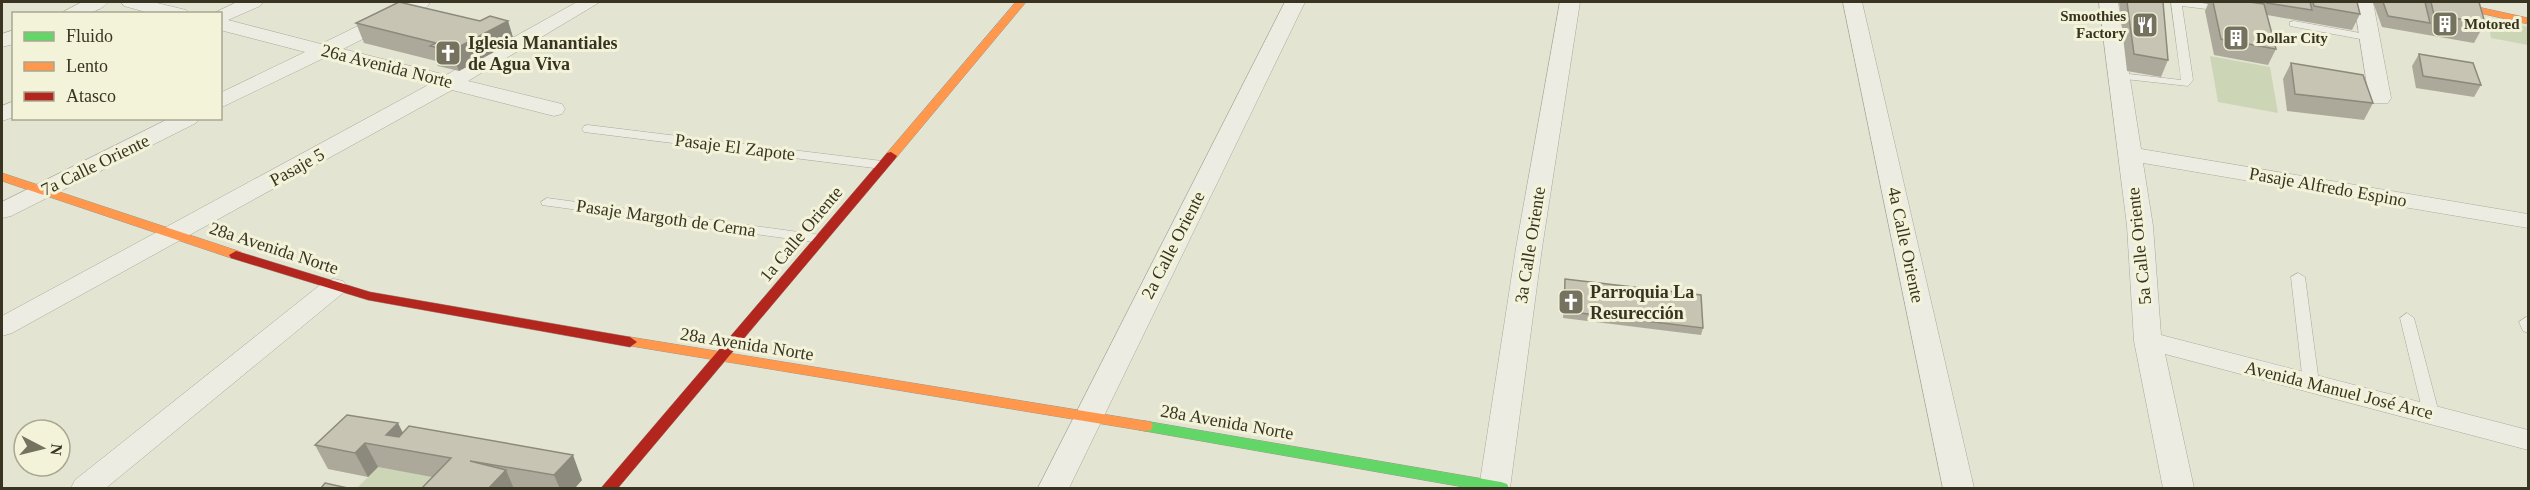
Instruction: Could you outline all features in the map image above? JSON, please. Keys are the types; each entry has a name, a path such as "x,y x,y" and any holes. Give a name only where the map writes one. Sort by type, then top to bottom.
{"street":[{"path":"74,12 98,2"},
{"path":"131,2 171,12"},
{"path":"222,15 253,2"},
{"path":"222,101 421,2"},
{"name":"Pasaje 5","path":"2,327 450,82 590,2"},
{"name":"1a Calle Oriente","path":"609,489 1021,2"},
{"name":"2a Calle Oriente","path":"1053,489 1087,416 1295,2"},
{"name":"3a Calle Oriente","path":"1496,488 1529,248 1570,2"},
{"name":"4a Calle Oriente","path":"1852,2 1959,489"},
{"name":"5a Calle Oriente","path":"2108,2 2140,226 2148,341 2178,489"},
{"path":"2363,2 2372,38 2380,98"},
{"path":"2444,2 2529,21"},
{"path":"2495,2 2529,9"},
{"name":"26a Avenida Norte","path":"222,24 554,109"},
{"name":"7a Calle Oriente","path":"2,211 184,120"},
{"name":"Pasaje Alfredo Espino","path":"2128,154 2529,221"},
{"name":"28a Avenida Norte","path":"2,177 173,235 368,296 721,358 1087,416 1496,488"},
{"path":"86,489 334,287"},
{"name":"Avenida Manuel José Arce","path":"2148,341 2529,440"}],"lane":[{"path":"2120,76 2184,84 2187,80 2176,2 2247,11 2251,7 2250,2"},
{"path":"2294,24 2372,38"},
{"name":"Pasaje El Zapote","path":"588,129 882,165"},
{"name":"Pasaje Margoth de Cerna","path":"547,202 821,238"},
{"path":"2298,277 2311,383"},
{"path":"2407,318 2430,413"}],"green space":[{"path":"2488,19 2528,27 2528,45 2491,38"},
{"path":"2210,56 2270,67 2278,113 2218,102"},
{"path":"378,467 463,482 456,488 357,488"}],"building":[{"path":"399,2 480,21 490,16 508,21 451,51 430,46 436,43 356,23"},
{"path":"2127,2 2163,2 2168,60 2134,54"},
{"path":"2213,2 2264,4 2276,49 2221,39"},
{"path":"2310,2 2312,10 2267,3"},
{"path":"2313,2 2357,2 2360,14 2314,6"},
{"path":"2383,2 2425,2 2430,23 2388,16"},
{"path":"2431,2 2479,2 2485,23 2434,15"},
{"path":"2419,54 2473,63 2481,85 2423,76"},
{"path":"2291,63 2363,75 2373,103 2295,94"},
{"path":"1565,279 1701,295 1703,328 1564,311"},
{"path":"347,415 398,423 386,435 399,437 409,426 573,455 554,475 470,461 506,470 488,489 421,489 451,458 365,443 355,453 315,445"},
{"path":"325,483 352,489 320,489"}],"traffic: fast":[{"path":"1145,426 1501,488"}],"traffic: slow":[{"path":"891,156 1021,2"},
{"path":"2444,2 2528,21"},
{"path":"2,177 236,255"},
{"path":"630,342 1145,426"}],"traffic: jam":[{"path":"609,488 891,156"},
{"path":"236,255 368,296 630,342"}],"place":[{"name":"Motored","path":"2445,24"},
{"name":"Smoothies Factory","path":"2145,25"},
{"name":"Dollar City","path":"2236,38"},
{"name":"Iglesia Manantiales de Agua Viva","path":"448,53"},
{"name":"Parroquia La Resurección","path":"1571,302"}]}
